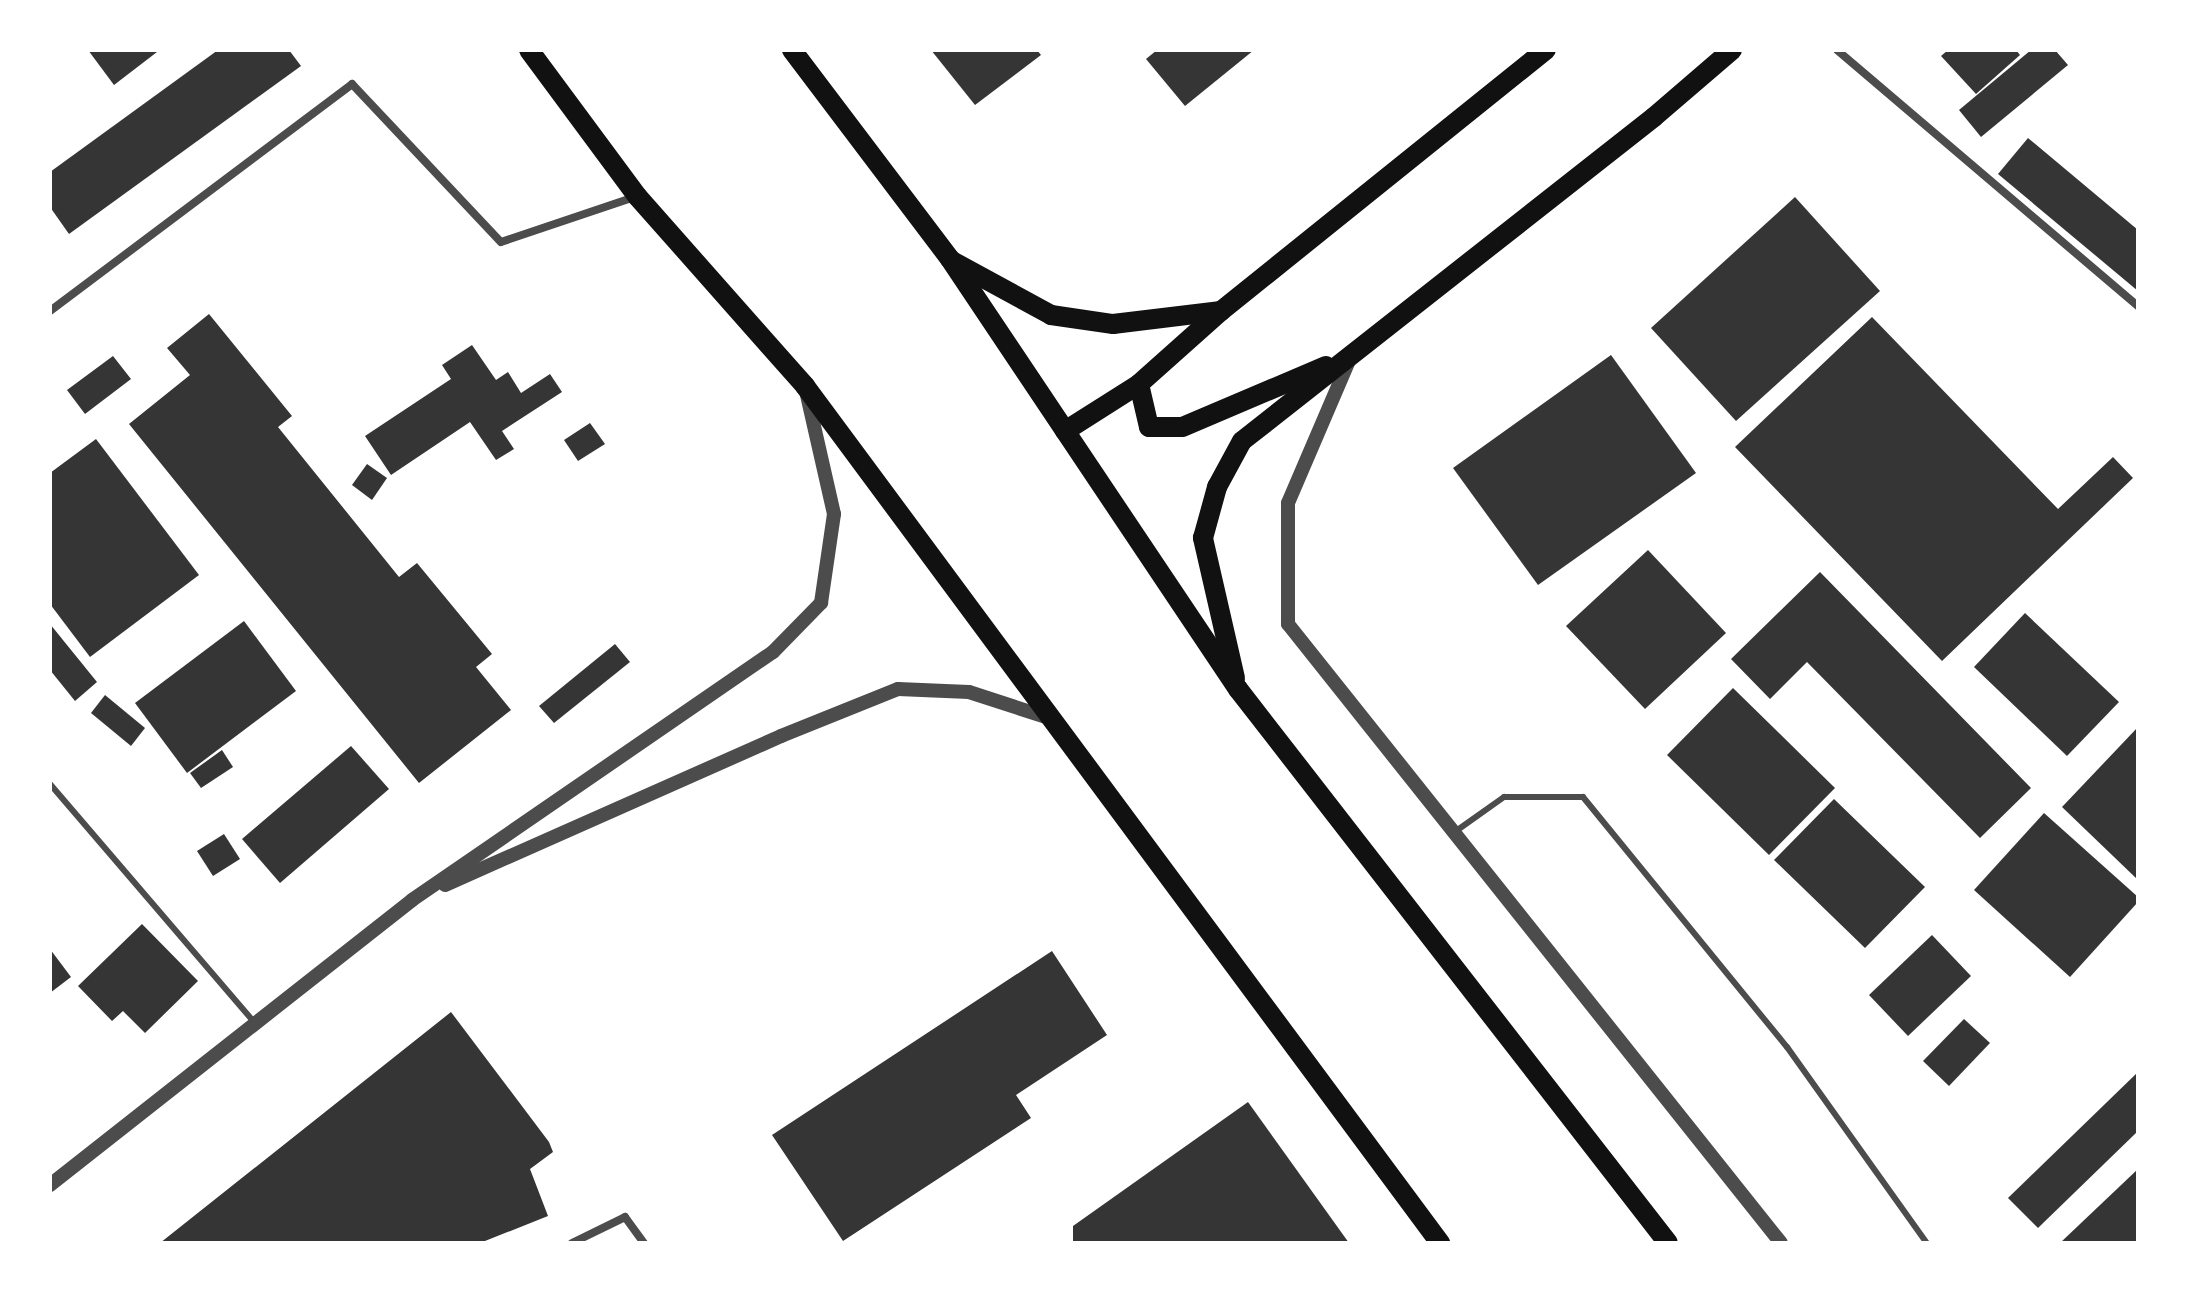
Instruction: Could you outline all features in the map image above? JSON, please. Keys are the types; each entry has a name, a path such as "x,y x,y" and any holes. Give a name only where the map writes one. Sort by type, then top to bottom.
{"main road":[{"path":"529,50 637,196 805,386 1442,1243"},
{"path":"792,50 950,259 1238,689 1668,1243"},
{"path":"1065,431 1139,384 1221,311 1546,50"},
{"path":"1238,689 1203,538 1217,487 1242,441 1654,117 1732,50"},
{"path":"950,259 1051,315 1113,324 1221,311"},
{"path":"1139,384 1149,427 1182,427 1352,355"},
{"path":"1547,1088 1656,1243"}],"street":[{"path":"1837,50 2138,306"},
{"path":"50,311 352,84 501,242 637,196"},
{"path":"1352,355 1288,503 1288,624 1781,1243"},
{"path":"50,1185 412,900 773,652 821,603 834,514 805,386"},
{"path":"412,900 781,736 898,689 969,692 1055,720"},
{"path":"572,1243 625,1217 644,1243"}],"lane":[{"path":"50,784 255,1023"},
{"path":"1453,834 1504,797 1583,797 1787,1047 1927,1243"}],"building":[{"path":"88,50 155,50 157,52 114,85"},
{"path":"218,50 289,50 301,66 69,234 50,207 50,172"},
{"path":"931,50 1037,50 1041,55 975,105"},
{"path":"1157,50 1254,50 1185,106 1146,59"},
{"path":"1948,50 2016,50 2020,55 1976,94 1941,56"},
{"path":"2031,50 2055,50 2068,65 1981,137 1959,110"},
{"path":"2028,138 2138,230 2138,291 1998,174"},
{"path":"1795,197 1880,291 1736,421 1651,328"},
{"path":"209,314 292,416 278,427 399,577 417,563 492,654 476,667 511,710 419,783 129,424 190,375 167,348"},
{"path":"1872,317 2058,509 2113,457 2133,478 1942,661 1735,447"},
{"path":"472,345 496,380 508,372 521,393 550,374 562,392 502,431 514,449 496,460 470,422 391,475 365,436 451,379 442,365"},
{"path":"1611,355 1696,473 1538,585 1453,468"},
{"path":"113,356 131,379 85,414 67,390"},
{"path":"590,423 605,444 578,461 564,440"},
{"path":"96,439 199,575 90,657 50,604 50,473"},
{"path":"367,464 387,478 372,500 352,485"},
{"path":"1648,550 1726,633 1645,709 1566,626"},
{"path":"1820,572 2031,788 1980,838 1807,662 1770,699 1731,659"},
{"path":"2025,613 2119,702 2067,756 1974,667"},
{"path":"244,621 296,691 187,773 135,703"},
{"path":"50,624 97,682 75,701 50,670"},
{"path":"615,644 630,662 554,723 539,706"},
{"path":"1733,688 1835,788 1769,855 1667,755"},
{"path":"105,695 145,728 131,746 91,713"},
{"path":"2138,727 2138,880 2062,807"},
{"path":"351,746 389,789 280,883 242,839"},
{"path":"222,750 233,767 201,788 190,773"},
{"path":"1834,799 1925,887 1865,948 1774,860"},
{"path":"2044,813 2138,897 2138,902 2070,977 1974,890"},
{"path":"224,834 240,859 213,876 197,851"},
{"path":"142,924 198,981 145,1033 123,1011 112,1021 78,986"},
{"path":"1932,935 1971,976 1908,1036 1869,995"},
{"path":"50,949 71,977 50,993"},
{"path":"1052,951 1107,1035 1016,1095 1031,1118 843,1241 772,1135"},
{"path":"451,1012 549,1142 553,1152 530,1169 548,1216 480,1243 160,1243"},
{"path":"1964,1019 1990,1043 1949,1086 1923,1061"},
{"path":"2138,1072 2138,1131 2038,1228 2008,1198"},
{"path":"1248,1102 1349,1243 1073,1243 1073,1226"},
{"path":"2138,1169 2138,1243 2060,1243"}]}
